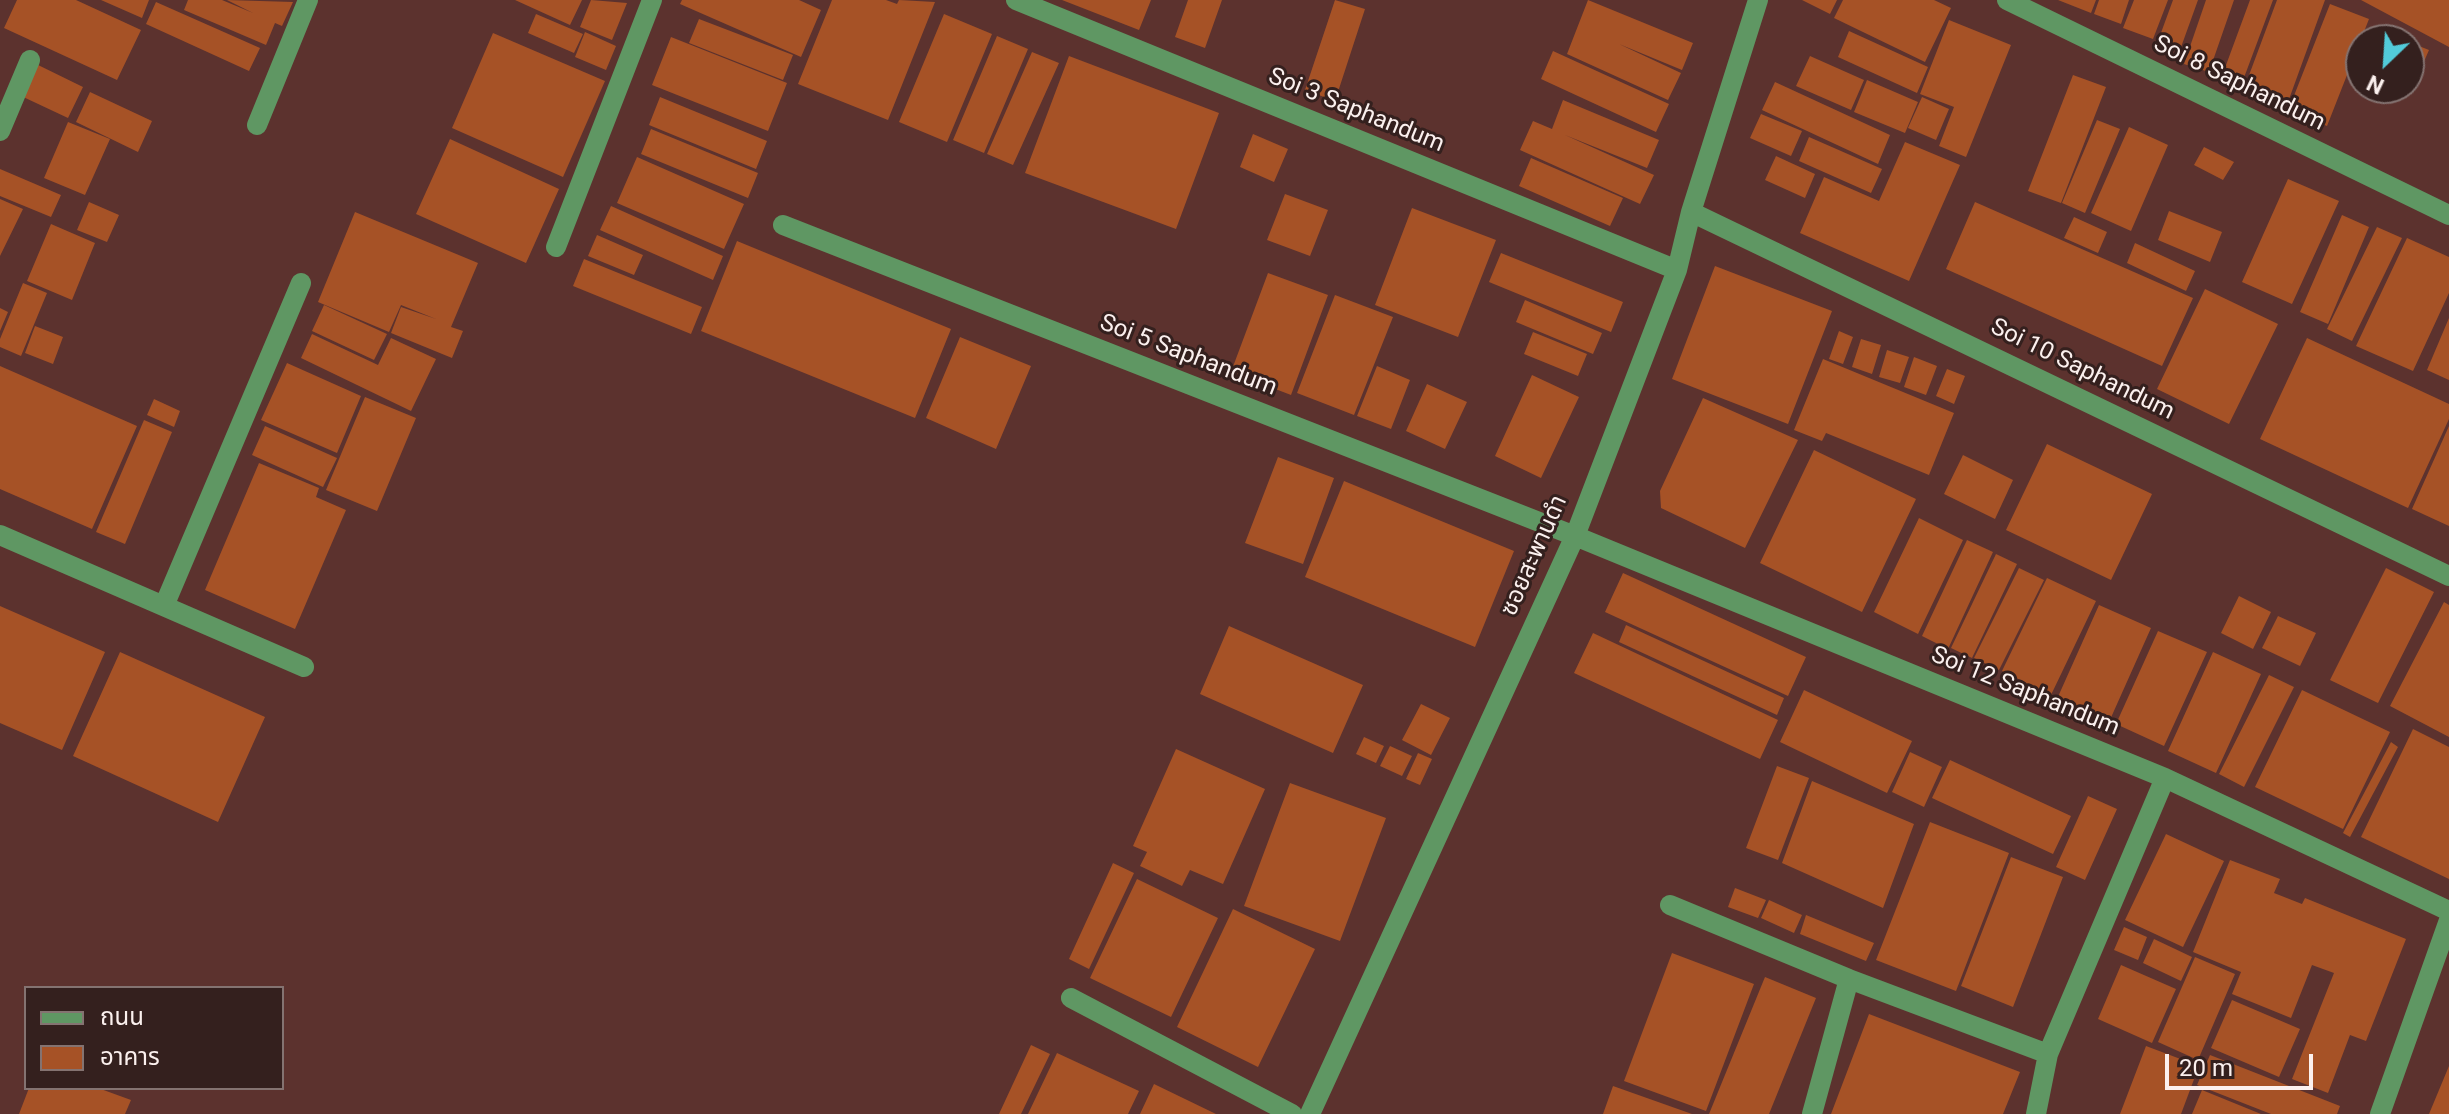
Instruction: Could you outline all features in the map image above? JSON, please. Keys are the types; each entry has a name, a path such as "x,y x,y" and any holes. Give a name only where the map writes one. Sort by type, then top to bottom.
{"street":[{"path":"257,125 308,0"},
{"path":"556,247 652,0"},
{"name":"Soi 3 Saphandum","path":"1016,0 1677,270"},
{"name":"ซอยสะพานดำ","path":"1310,1114 1575,536 1677,270 1691,212 1758,0"},
{"name":"Soi 8 Saphandum","path":"2007,0 2449,215"},
{"path":"0,131 30,60"},
{"name":"Soi 10 Saphandum","path":"1691,212 2449,576"},
{"name":"Soi 5 Saphandum","path":"783,225 1575,536"},
{"path":"164,606 301,283"},
{"path":"0,535 304,667"},
{"name":"Soi 12 Saphandum","path":"1575,536 2165,778 2449,911"},
{"path":"2036,1114 2048,1054 2165,778"},
{"path":"1670,905 1849,979 2048,1054"},
{"path":"2380,1114 2449,920"},
{"path":"1812,1114 1849,979"},
{"path":"1071,998 1292,1114"}],"building":[{"path":"17,0 76,0 141,30 117,80 4,28"},
{"path":"101,0 149,0 142,18"},
{"path":"188,0 222,0 253,13 227,0 293,2 282,26 275,23 266,45 184,10"},
{"path":"515,0 582,0 570,25"},
{"path":"591,0 627,3 612,40 580,27"},
{"path":"682,0 799,0 821,10 801,57 680,4"},
{"path":"832,0 886,0 897,4 899,0 935,2 888,120 798,84"},
{"path":"1062,0 1151,0 1139,30"},
{"path":"1188,0 1222,0 1205,48 1175,37"},
{"path":"1335,0 1365,9 1335,101 1305,90"},
{"path":"1588,0 1693,43 1682,70 1619,44 1681,73 1668,100 1567,54"},
{"path":"1802,0 1837,0 1830,14"},
{"path":"1843,0 1934,0 1951,8 1925,62 1834,18"},
{"path":"2058,0 2096,0 2091,13"},
{"path":"2099,0 2129,0 2121,24 2094,14"},
{"path":"2134,0 2168,0 2153,39 2123,28"},
{"path":"2173,0 2198,0 2180,50 2158,41"},
{"path":"2206,0 2234,0 2209,72 2184,64"},
{"path":"2250,0 2273,0 2242,83 2222,76"},
{"path":"2277,0 2325,0 2288,102 2245,86"},
{"path":"2361,0 2449,0 2449,47 2425,34 2425,24 2406,24"},
{"path":"156,2 260,48 249,71 146,24"},
{"path":"2330,4 2369,19 2367,24 2345,24 2345,80 2327,126 2288,111"},
{"path":"536,14 583,34 574,53 528,33"},
{"path":"944,14 992,34 947,142 899,122"},
{"path":"699,19 793,55 783,80 689,43"},
{"path":"1949,20 2011,45 1966,157 1939,146 1954,107 1920,94"},
{"path":"1849,31 1928,67 1917,93 1838,57"},
{"path":"585,32 616,46 606,70 575,57"},
{"path":"493,33 605,81 563,177 452,128"},
{"path":"997,36 1028,49 984,153 953,140"},
{"path":"671,37 787,83 768,131 652,85"},
{"path":"1553,51 1669,104 1656,132 1541,79"},
{"path":"1032,52 1059,63 1013,165 987,154"},
{"path":"1069,56 1219,113 1176,229 1025,173"},
{"path":"1810,56 1864,80 1851,110 1796,86"},
{"path":"34,63 83,87 68,118 19,95"},
{"path":"2073,75 2106,87 2061,203 2028,191"},
{"path":"1867,80 1918,102 1905,133 1854,112"},
{"path":"1775,82 1890,135 1878,164 1762,110"},
{"path":"90,92 152,121 138,152 76,122"},
{"path":"660,97 767,141 756,169 649,125"},
{"path":"1922,97 1949,109 1936,140 1908,128"},
{"path":"1563,100 1659,140 1647,168 1565,135 1654,175 1640,204 1520,150 1533,121 1552,129"},
{"path":"1761,114 1802,131 1791,156 1750,138"},
{"path":"2097,120 2120,129 2085,213 2062,203"},
{"path":"68,122 110,139 85,195 44,178"},
{"path":"2129,127 2168,145 2131,231 2091,213"},
{"path":"651,129 758,173 748,198 641,154"},
{"path":"1253,134 1288,149 1274,182 1240,167"},
{"path":"1809,137 1882,169 1871,193 1799,161"},
{"path":"450,139 559,189 526,263 416,214"},
{"path":"1905,142 1960,165 1909,281 1800,233 1824,177 1879,201"},
{"path":"2204,147 2234,162 2223,180 2194,165"},
{"path":"1776,156 1815,174 1805,198 1765,180"},
{"path":"637,157 744,204 724,249 617,203"},
{"path":"1531,158 1623,198 1610,226 1519,186"},
{"path":"0,169 61,195 51,217 0,196"},
{"path":"2288,179 2339,201 2292,304 2242,282"},
{"path":"1285,194 1328,210 1310,256 1267,240"},
{"path":"0,199 23,209 0,256"},
{"path":"89,202 119,215 107,242 77,230"},
{"path":"1975,202 2193,298 2162,366 1946,269"},
{"path":"611,206 723,256 713,280 600,230"},
{"path":"1412,208 1496,240 1458,337 1375,305"},
{"path":"2169,211 2222,232 2210,262 2158,240"},
{"path":"355,212 478,263 451,327 463,331 452,358 391,333 401,307 436,319 401,305 389,332 318,302"},
{"path":"2342,215 2369,227 2328,324 2300,312"},
{"path":"2074,217 2107,232 2098,253 2064,238"},
{"path":"51,224 95,243 72,300 27,281"},
{"path":"2377,227 2402,238 2352,341 2327,329"},
{"path":"597,235 643,255 634,275 588,256"},
{"path":"2407,238 2449,257 2449,293 2413,371 2356,346"},
{"path":"737,241 951,329 915,418 701,331"},
{"path":"2135,243 2195,271 2186,291 2127,263"},
{"path":"1501,253 1623,302 1611,332 1489,282"},
{"path":"584,259 702,307 691,334 573,286"},
{"path":"1715,266 1832,311 1788,424 1672,379"},
{"path":"1268,273 1328,295 1291,395 1231,372"},
{"path":"23,283 47,293 21,356 0,347 0,339"},
{"path":"2205,289 2278,324 2229,424 2157,389"},
{"path":"1335,295 1393,317 1354,415 1297,393"},
{"path":"1525,300 1602,333 1593,354 1516,322"},
{"path":"324,305 387,334 374,360 312,331"},
{"path":"0,308 8,312 0,331"},
{"path":"2449,318 2449,380 2427,370"},
{"path":"35,326 63,337 53,364 25,353"},
{"path":"1839,331 1853,337 1843,364 1829,359"},
{"path":"1533,332 1587,354 1578,376 1524,354"},
{"path":"312,334 378,365 391,338 436,359 411,411 301,358"},
{"path":"960,337 1031,366 996,449 926,418"},
{"path":"2307,338 2449,404 2449,419 2408,508 2260,439"},
{"path":"1861,339 1881,345 1872,374 1852,367"},
{"path":"1887,350 1909,357 1900,383 1879,377"},
{"path":"1914,357 1937,366 1926,395 1904,387"},
{"path":"1823,359 1954,413 1929,475 1826,433 1822,441 1794,430"},
{"path":"287,363 361,396 337,453 261,420"},
{"path":"0,366 137,426 92,529 0,489"},
{"path":"1377,366 1410,380 1391,429 1357,416"},
{"path":"1947,369 1965,376 1954,404 1936,396"},
{"path":"1532,375 1579,397 1541,478 1495,456"},
{"path":"1427,384 1467,402 1445,449 1406,431"},
{"path":"365,397 416,418 377,511 326,490"},
{"path":"1703,398 1798,440 1745,548 1661,508 1660,491"},
{"path":"154,399 180,411 174,427 147,415"},
{"path":"144,420 172,432 125,544 96,532"},
{"path":"265,426 337,458 323,487 252,455"},
{"path":"2449,426 2449,526 2412,509"},
{"path":"2047,444 2152,494 2111,580 2006,530"},
{"path":"1814,450 1916,499 1862,612 1760,563"},
{"path":"1963,455 2013,480 1995,519 1944,494"},
{"path":"1278,457 1334,478 1303,564 1245,543"},
{"path":"259,463 319,488 316,497 346,510 295,629 205,590"},
{"path":"1344,481 1514,551 1475,647 1305,577"},
{"path":"1919,518 1963,540 1918,634 1874,612"},
{"path":"1967,540 1993,552 1948,649 1922,636"},
{"path":"1996,554 2017,564 1972,658 1951,648"},
{"path":"2019,568 2044,580 1999,670 1974,658"},
{"path":"2386,568 2434,592 2378,703 2330,680"},
{"path":"1623,573 1806,657 1788,696 1605,612"},
{"path":"2047,578 2096,601 2051,695 2002,671"},
{"path":"2239,596 2271,612 2253,649 2221,633"},
{"path":"2444,602 2449,605 2449,737 2390,706"},
{"path":"2099,605 2151,628 2109,722 2057,699"},
{"path":"0,606 105,652 62,750 0,723"},
{"path":"2278,616 2316,633 2300,666 2262,648"},
{"path":"1626,625 1784,698 1777,715 1619,642"},
{"path":"1229,626 1363,685 1333,753 1200,694"},
{"path":"2158,631 2207,652 2164,746 2116,724"},
{"path":"1593,633 1778,720 1760,759 1574,673"},
{"path":"120,652 265,717 218,822 73,756"},
{"path":"2213,652 2261,674 2216,773 2168,751"},
{"path":"2269,675 2294,687 2244,787 2219,774"},
{"path":"1804,690 1912,741 1887,793 1780,742"},
{"path":"2302,690 2390,732 2343,829 2255,787"},
{"path":"1421,704 1450,718 1431,755 1402,740"},
{"path":"2413,729 2449,747 2449,879 2361,837"},
{"path":"1364,737 1384,746 1376,763 1356,754"},
{"path":"2391,742 2398,747 2350,837 2343,833"},
{"path":"1390,746 1412,756 1402,776 1380,766"},
{"path":"1176,749 1265,789 1223,884 1190,870 1182,886 1140,866 1147,852 1133,846"},
{"path":"1910,752 1942,767 1924,807 1892,792"},
{"path":"1418,753 1432,759 1420,785 1406,779"},
{"path":"1950,760 2071,816 2053,854 1932,798"},
{"path":"1777,766 1809,778 1778,860 1746,848"},
{"path":"1812,781 1914,824 1883,908 1782,863"},
{"path":"1290,783 1386,818 1340,941 1244,906"},
{"path":"2088,796 2117,809 2085,880 2056,867"},
{"path":"1930,822 2009,853 1956,991 1876,960"},
{"path":"2166,834 2224,861 2183,947 2125,920"},
{"path":"2011,857 2063,877 2013,1007 1961,986"},
{"path":"2230,860 2280,879 2274,893 2302,904 2305,898 2406,939 2366,1041 2350,1035 2328,1093 2292,1079 2334,973 2312,965 2291,1018 2232,994 2241,972 2193,952"},
{"path":"1113,863 1134,873 1089,969 1069,959"},
{"path":"1137,879 1218,918 1171,1017 1090,978"},
{"path":"1735,888 1766,900 1758,918 1728,907"},
{"path":"1769,900 1802,915 1794,933 1761,918"},
{"path":"1233,909 1315,949 1258,1067 1177,1027"},
{"path":"1806,915 1874,943 1866,961 1800,934"},
{"path":"2124,927 2147,937 2138,960 2114,950"},
{"path":"2154,939 2192,957 2181,981 2143,963"},
{"path":"1672,953 1754,984 1706,1111 1624,1081"},
{"path":"2195,957 2235,974 2198,1060 2158,1042"},
{"path":"2121,965 2176,989 2152,1043 2098,1019"},
{"path":"1765,977 1816,998 1769,1114 1709,1114"},
{"path":"2232,1000 2300,1029 2279,1077 2211,1048"},
{"path":"1869,1014 2020,1072 2003,1114 1831,1114"},
{"path":"1031,1045 1050,1054 1021,1114 999,1114"},
{"path":"2146,1046 2199,1066 2181,1114 2120,1114"},
{"path":"1057,1053 1139,1091 1128,1114 1028,1114"},
{"path":"2210,1055 2340,1106 2337,1114 2271,1114 2197,1085"},
{"path":"2449,1066 2449,1114 2429,1114"},
{"path":"1154,1084 1216,1114 1140,1114"},
{"path":"1613,1086 1692,1114 1603,1114"},
{"path":"28,1090 104,1090 131,1100 125,1114 19,1114"},
{"path":"2202,1090 2261,1114 2192,1114"}]}
